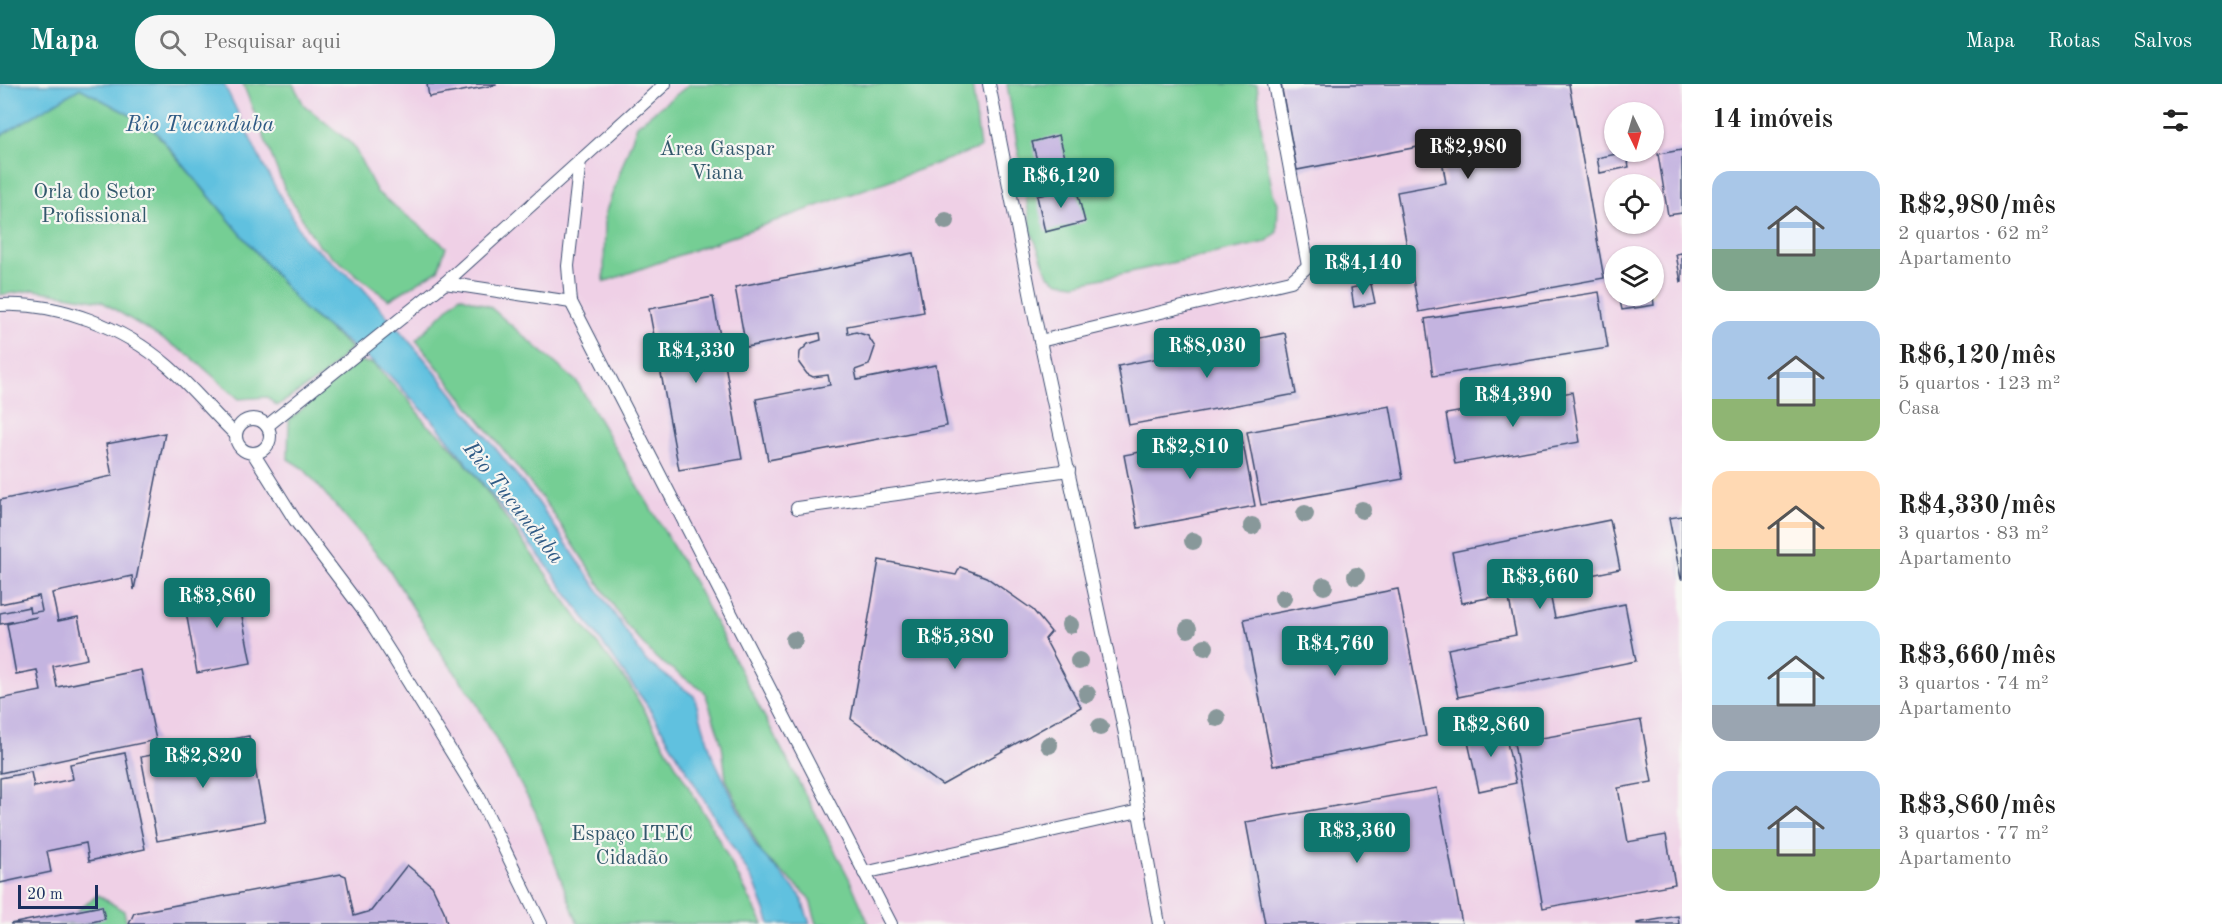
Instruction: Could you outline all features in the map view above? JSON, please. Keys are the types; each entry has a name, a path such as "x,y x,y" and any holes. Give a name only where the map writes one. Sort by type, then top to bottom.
{"lane":[{"path":"267,426 445,283 665,84"},
{"path":"989,84 1040,341 1070,470 1139,811 1159,924"},
{"path":"1040,341 1290,281 1308,266 1274,84"},
{"path":"580,160 569,249 571,302 891,924"},
{"path":"445,283 571,302"},
{"path":"0,305 27,304 87,319 124,334 168,366 236,435 243,450 253,453 264,449 268,444 267,426 255,419 242,423 236,435"},
{"path":"253,453 295,520 365,613 418,697 479,797 541,924"},
{"path":"797,508 1070,470"},
{"path":"864,873 1139,811"}],"shaded area":[{"path":"86,84 1682,84 1682,924 0,924 0,136"}],"green space":[{"path":"243,84 293,84 304,105 353,145 377,192 446,247 438,270 389,300 318,245 285,190"},
{"name":"Área Gaspar Viana","path":"690,84 972,84 980,148 604,282 605,214 637,125"},
{"path":"1007,84 1257,84 1263,143 1273,193 1278,203 1277,232 1266,242 1076,284 1059,282 1048,275 1032,233"},
{"name":"Orla do Setor Profissional","path":"80,88 150,126 303,308 351,348 323,376 277,406 267,397 239,399 189,355 101,301 34,290 0,295 0,136"},
{"path":"460,296 490,307 577,382 695,584 849,878 869,924 817,924 809,897 762,854 726,779 722,745 705,692 657,659 626,625 549,507 416,340"},
{"name":"Espaço ITEC Cidadão","path":"359,361 373,364 407,398 427,425 441,435 473,472 579,620 630,686 717,836 763,924 578,924 535,811 473,697 443,656 387,566 304,469 288,459 289,420"},
{"path":"98,895 124,911 127,924 59,924"}],"water":[{"name":"Rio Tucunduba","path":"0,84 224,84 263,165 305,240 360,285 428,363 538,502 646,661 694,696 712,755 757,848 800,895 810,924 770,924 755,884 647,705 545,563 436,424 389,375 303,308 151,126 80,88 0,136"}],"building":[{"path":"427,84 496,84 496,85 429,97"},
{"path":"1281,84 1569,84 1604,278 1419,312 1397,192 1446,183 1439,143 1297,170"},
{"path":"1059,135 1068,168 1041,175 1032,142"},
{"path":"1682,150 1682,213 1668,215 1664,174 1661,174 1659,162 1664,162 1664,153"},
{"path":"1604,157 1604,162 1628,162 1629,167 1600,173 1597,158"},
{"path":"1076,187 1085,222 1045,232 1037,196"},
{"path":"913,253 924,312 847,326 848,334 856,332 868,336 875,347 869,365 855,370 857,380 936,365 947,426 768,460 756,399 830,385 828,375 813,377 807,374 799,363 800,352 808,344 821,340 820,333 746,347 735,287"},
{"path":"1682,253 1682,282 1681,282 1676,254"},
{"path":"1371,284 1375,303 1354,307 1351,288"},
{"path":"1599,292 1608,348 1433,376 1425,319"},
{"path":"713,297 742,459 679,470 649,309"},
{"path":"1621,306 1648,306 1622,310"},
{"path":"1285,333 1296,394 1129,425 1118,366"},
{"path":"1572,392 1580,442 1455,464 1446,414"},
{"path":"1390,406 1403,479 1261,505 1247,432"},
{"path":"165,433 134,590 132,576 52,593 58,621 78,617 87,659 53,666 57,687 141,670 156,740 0,773 0,699 41,691 37,670 16,674 7,624 37,617 0,624 0,613 29,607 30,613 42,611 39,596 0,604 0,500 112,476 106,444"},
{"path":"1241,433 1255,506 1138,528 1124,455"},
{"path":"1682,516 1682,579 1681,579 1669,518"},
{"path":"1610,520 1620,569 1548,584 1555,618 1625,604 1636,661 1458,697 1448,649 1516,635 1508,594 1462,603 1452,552"},
{"path":"879,560 956,575 960,567 986,577 1033,610 1051,632 1045,639 1081,707 942,785 851,719"},
{"path":"236,585 251,663 197,673 183,595"},
{"path":"1398,589 1426,736 1273,766 1244,619"},
{"path":"1641,720 1652,782 1618,788 1628,842 1666,835 1675,884 1543,908 1514,743"},
{"path":"1503,724 1516,783 1479,791 1466,733"},
{"path":"249,736 265,821 157,841 141,757"},
{"path":"125,753 145,849 89,861 86,843 47,851 51,872 0,883 0,778 31,772 34,787 73,779 70,764"},
{"path":"1437,788 1462,924 1265,924 1246,822"},
{"path":"407,865 432,886 444,911 447,924 129,924 134,913 341,874 346,876 354,916 371,911"},
{"path":"102,906 105,919 83,924 10,924"},
{"path":"1678,916 1679,924 1637,924 1637,923"}]}
